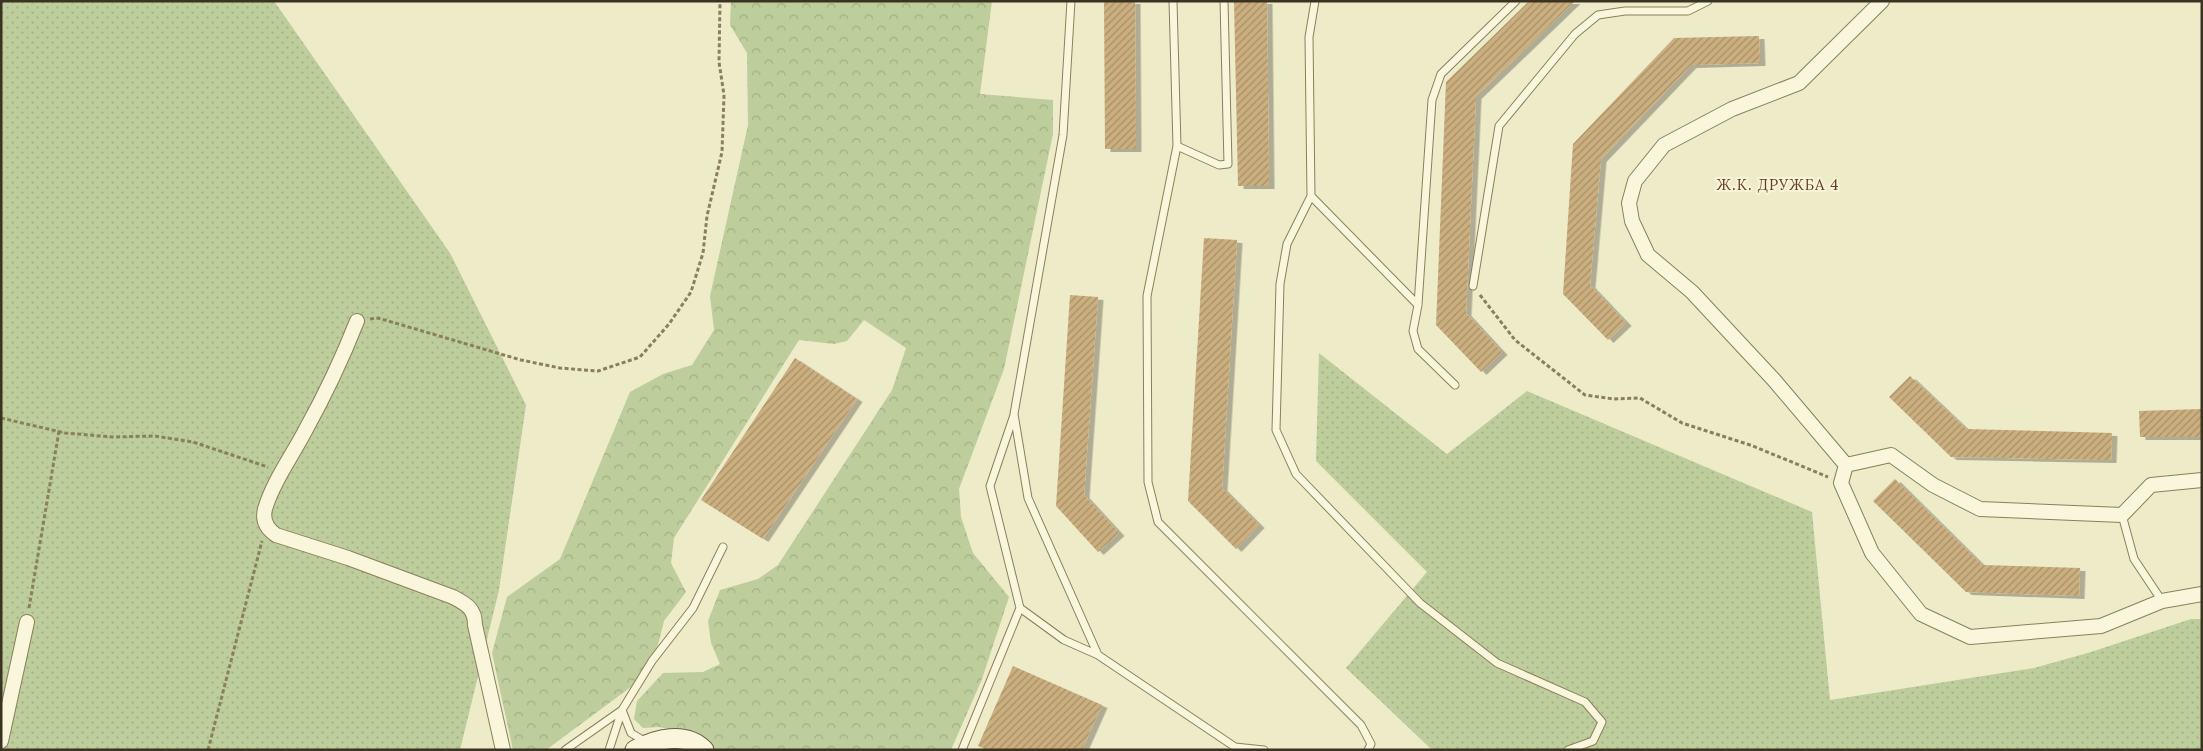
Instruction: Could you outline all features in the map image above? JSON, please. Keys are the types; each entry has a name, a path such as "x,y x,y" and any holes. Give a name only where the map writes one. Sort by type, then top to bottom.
{"main road":[{"path":"642,746 663,739 686,739 695,742 704,750"}],"street":[{"path":"1846,465 1774,380 1692,292 1648,254 1632,221 1629,203 1635,181 1664,144 1732,109 1799,83 1882,1"},
{"path":"357,321 334,379 283,472 265,511 264,521 268,530 276,536 348,558 453,597 469,606 475,614 475,625 503,750"},
{"path":"1846,465 1891,455 1933,485 1980,510 2122,515 2151,485 2202,480"},
{"path":"1846,465 1841,482 1872,553 1920,614 1970,637 2101,626 2162,601 2202,594"},
{"path":"1,741 26,622"}],"lane":[{"path":"962,750 1020,608 990,486 1014,414 1063,135 1071,1"},
{"path":"1173,1 1177,146 1147,296 1148,482 1158,522 1361,725 1371,744 1368,750"},
{"path":"1177,146 1219,165 1228,164 1224,1"},
{"path":"1315,1 1309,36 1311,196 1287,244 1280,284 1276,430 1296,474 1420,602 1497,662 1585,702 1602,722 1593,741 1568,750"},
{"path":"1455,385 1418,349 1413,332 1418,305 1432,100 1441,74 1516,1"},
{"path":"1473,286 1499,126 1575,34 1598,15 1625,11 1688,11 1708,1"},
{"path":"1311,196 1418,305"},
{"path":"1014,414 1028,498 1098,655"},
{"path":"2122,515 2134,558 2162,601"},
{"path":"609,750 622,710 652,661 693,608 722,547"},
{"path":"1020,608 1064,640 1098,655 1235,747 1264,750"},
{"path":"622,710 631,733 642,746"},
{"path":"565,750 622,710"}],"path":[{"path":"357,321 378,318 521,360 560,368 598,371 640,357 669,324 691,292 703,253 707,216 722,152 724,95 719,62 720,1"},
{"path":"1473,286 1515,340 1585,395 1614,399 1640,398 1682,423 1753,446 1841,482"},
{"path":"1,418 59,432 113,437 155,436 193,442 283,472"},
{"path":"26,622 59,432"},
{"path":"208,750 260,546 268,530"}],"green space":[{"path":"1,1 274,1 450,253 526,405 499,590 460,750 1,750"},
{"path":"731,1 992,1 980,94 1053,100 1053,134 1004,369 959,489 961,517 973,553 1009,597 982,679 951,750 713,750 701,736 659,727 643,728 634,719 637,701 663,673 703,672 720,664 711,643 708,621 720,590 758,579 778,565 892,390 906,348 864,320 847,341 834,344 799,340 674,538 671,563 686,592 664,621 651,672 546,750 513,750 492,653 507,597 560,559 630,392 663,374 692,365 714,330 710,296 748,125 747,53 730,25"},
{"path":"1319,353 1447,454 1527,391 1812,512 1830,700 2034,668 2091,652 2191,619 2202,619 2202,750 1432,750 1346,668 1427,572 1316,461"}],"building":[{"path":"1104,1 1135,1 1136,149 1105,149"},
{"path":"1234,1 1267,1 1269,186 1238,186"},
{"path":"1529,1 1575,1 1476,96 1466,313 1502,352 1481,372 1436,325 1446,82"},
{"path":"1759,36 1760,63 1691,65 1601,159 1590,285 1626,323 1608,340 1563,294 1573,144 1674,38"},
{"path":"1204,238 1237,240 1222,488 1259,525 1236,549 1188,501"},
{"path":"1070,295 1098,297 1084,495 1119,533 1098,552 1056,506"},
{"path":"795,358 857,399 763,539 701,500"},
{"path":"1910,376 1966,429 2112,433 2111,460 1951,457 1889,397"},
{"path":"2202,409 2202,437 2140,437 2139,411"},
{"path":"1895,479 1982,565 2080,568 2079,596 1966,592 1873,501"},
{"path":"1013,666 1102,705 1082,750 987,750 978,746"}],"district":[{"name":"Ж.К. ДРУЖБА 4","path":"1778,184"}]}
